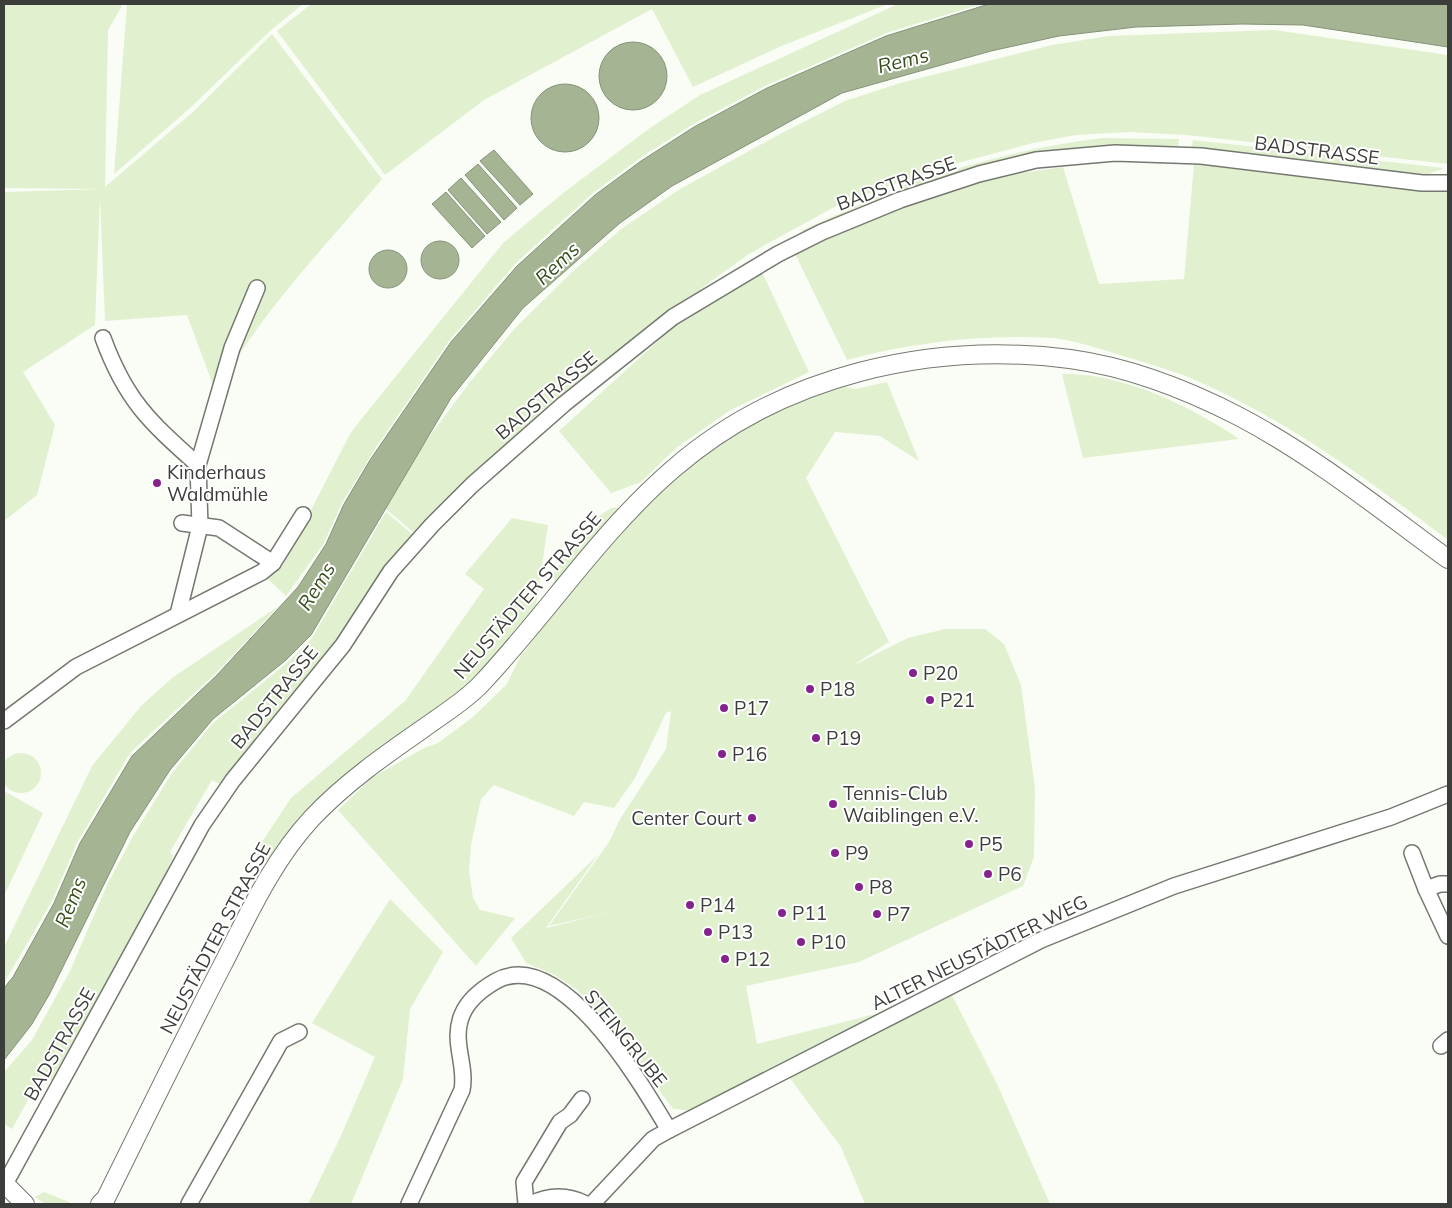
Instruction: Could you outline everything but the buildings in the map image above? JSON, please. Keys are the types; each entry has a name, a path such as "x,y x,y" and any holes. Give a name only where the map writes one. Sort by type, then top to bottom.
{"street":[{"name":"BADSTRASSE","path":"5,1184 202,826 233,780 343,645 391,571 432,524 472,486 564,404 673,317 778,254 822,232 930,190 979,174 1036,160 1116,154 1201,156 1422,183 1448,183"},
{"path":"178,614 200,526 198,465 232,348 257,288"},
{"path":"103,338 114,368 130,396 150,422 198,465"},
{"name":"NEUSTÄDTER STRASSE","path":"104,1202 261,891 288,847 315,815 350,781 478,688 545,610 592,551 646,493 695,451 734,425 799,392 835,379 900,361 985,354 1072,360 1148,378 1195,396 1241,418 1291,447 1340,480 1448,559"},
{"path":"4,721 76,667 262,572 273,563 303,515"},
{"path":"182,524 220,528 273,563"},
{"name":"ALTER NEUSTÄDTER WEG","path":"592,1204 654,1139 669,1130 1041,940 1174,886 1391,817 1448,794"},
{"path":"1412,853 1448,936"},
{"path":"1426,889 1440,884 1448,884"},
{"name":"STEINGRUBE","path":"409,1204 462,1090 463,1083 457,1037 461,1016 476,995 500,979 523,975 546,982 561,991 583,1011 616,1051 644,1088 669,1130"},
{"path":"189,1204 281,1041 299,1032"},
{"path":"526,1204 524,1182 560,1122 570,1115 582,1099"},
{"path":"5,1184 26,1204"},
{"path":"531,1204 548,1198 561,1197 578,1200 586,1204"}],"shaded area":[{"path":"4,4 123,4 108,30 105,187 194,111 272,34 382,179 272,309 233,364 216,393 187,315 105,321 100,197 95,325 23,372 55,425 37,495 4,521 4,192 100,189 4,188"},
{"path":"127,4 303,4 271,30 189,109 114,174"},
{"path":"311,4 888,4 779,47 693,87 652,9 484,100 385,175 277,31"},
{"path":"898,4 982,4 889,32 767,85 695,123 643,156 594,192 516,263 449,341 375,449 342,503 324,543 286,596 268,579 283,565 351,432 503,243 567,190 650,128 700,95"},
{"path":"1274,30 1448,55 1448,164 1187,135 1129,132 1076,135 1033,143 943,167 836,206 749,254 710,282 597,371 457,490 413,532 386,509 421,448 470,382 515,328 570,274 621,229 680,189 780,134 845,101 900,83 1052,45 1109,36"},
{"path":"1102,138 1179,139 1178,148 1114,146 903,192 901,186 1000,157 1076,141"},
{"path":"1193,140 1444,168 1424,176 1191,149"},
{"path":"1194,164 1422,189 1448,183 1448,540 1385,493 1321,449 1254,409 1183,375 1103,350 1052,338 975,338 897,348 847,360 795,254 881,212 973,180 1063,167 1099,284 1184,279"},
{"path":"890,191 890,197 808,233 800,231"},
{"path":"762,272 809,372 729,411 676,448 641,482 611,493 559,431 680,321"},
{"path":"1062,374 1108,379 1155,393 1199,415 1239,439 1083,458"},
{"path":"887,382 919,461 880,436 835,432 806,478 889,642 852,666 908,638 945,629 985,629 1004,644 1021,685 1035,788 1034,857 1023,886 859,962 746,986 757,1044 879,1013 689,1110 673,1109 605,1018 576,989 553,974 526,963 511,938 598,855 546,928 611,912 549,926 609,842 620,819 666,749 671,711 666,713 635,778 614,808 584,802 574,816 494,785 481,799 471,845 469,871 473,898 480,910 515,918 476,966 338,810 373,777 424,748 438,743 473,717 507,684 520,657 600,554 681,473 741,431 772,414 839,386 856,389"},
{"path":"614,507 621,509 555,583 553,574 580,536 596,519"},
{"path":"386,512 417,538 345,633 271,725 220,784 212,780 170,852 173,856 149,913 53,1081 42,1075 12,1129 4,1124 4,1072 32,1040 70,971 107,885 133,836 172,773 212,724 287,663 312,638"},
{"path":"512,518 548,525 536,606 466,688 384,745 311,808 268,862 254,854 291,798 405,701 484,589 465,574"},
{"path":"279,606 217,672 130,753 77,843 52,901 4,983 4,947 92,766 141,706 172,678"},
{"path":"17,753 25,753 32,756 38,762 41,773 38,784 32,790 25,793 17,793 10,790 4,784 1,777 1,769 4,762 10,756"},
{"path":"4,791 43,813 4,896"},
{"path":"390,899 443,952 410,1009 403,1079 351,1204 308,1204 339,1140 375,1057 312,1023"},
{"path":"950,991 998,1086 1050,1204 865,1204 841,1147 789,1077"},
{"path":"44,1192 70,1204 45,1204 35,1197"}],"water":[{"name":"Rems","path":"989,4 1448,4 1448,47 1303,25 1242,24 1136,27 1059,36 991,51 842,93 672,186 620,223 523,308 451,398 311,635 286,660 213,719 170,770 130,832 49,995 32,1024 4,1060 4,988 13,977 54,903 80,843 132,756 217,675 298,587 326,544 344,504 370,460 451,342 517,266 595,195 641,161 694,127 767,88 886,36"},
{"path":"633,42 646,45 657,52 664,63 667,76 664,89 657,100 646,107 633,110 620,107 609,100 602,89 599,76 602,63 609,52 620,45"},
{"path":"565,84 578,87 589,94 596,105 599,118 596,131 589,142 578,149 565,152 552,149 541,142 534,131 531,118 534,105 541,94 552,87"},
{"path":"494,150 533,194 520,205 480,161"},
{"path":"478,164 517,208 504,220 465,175"},
{"path":"461,178 501,222 487,234 448,190"},
{"path":"446,192 485,236 472,248 432,204"},
{"path":"440,241 447,242 453,247 458,253 458,267 453,273 447,278 440,279 433,278 427,273 422,267 421,260 422,253 427,247 433,242"},
{"path":"388,250 401,256 407,269 401,282 388,288 375,282 369,269 375,256"}],"place":[{"name":"Kinderhaus Waldmühle","path":"157,483"},
{"name":"P20","path":"913,673"},
{"name":"P18","path":"810,689"},
{"name":"P21","path":"930,700"},
{"name":"P17","path":"724,708"},
{"name":"P19","path":"816,738"},
{"name":"P16","path":"722,754"},
{"name":"Tennis-Club Waiblingen e.V.","path":"833,804"},
{"name":"Center Court","path":"752,818"},
{"name":"P5","path":"969,844"},
{"name":"P9","path":"835,853"},
{"name":"P6","path":"988,874"},
{"name":"P8","path":"859,887"},
{"name":"P14","path":"690,905"},
{"name":"P11","path":"782,913"},
{"name":"P7","path":"877,914"},
{"name":"P13","path":"708,932"},
{"name":"P10","path":"801,942"},
{"name":"P12","path":"725,959"}]}
